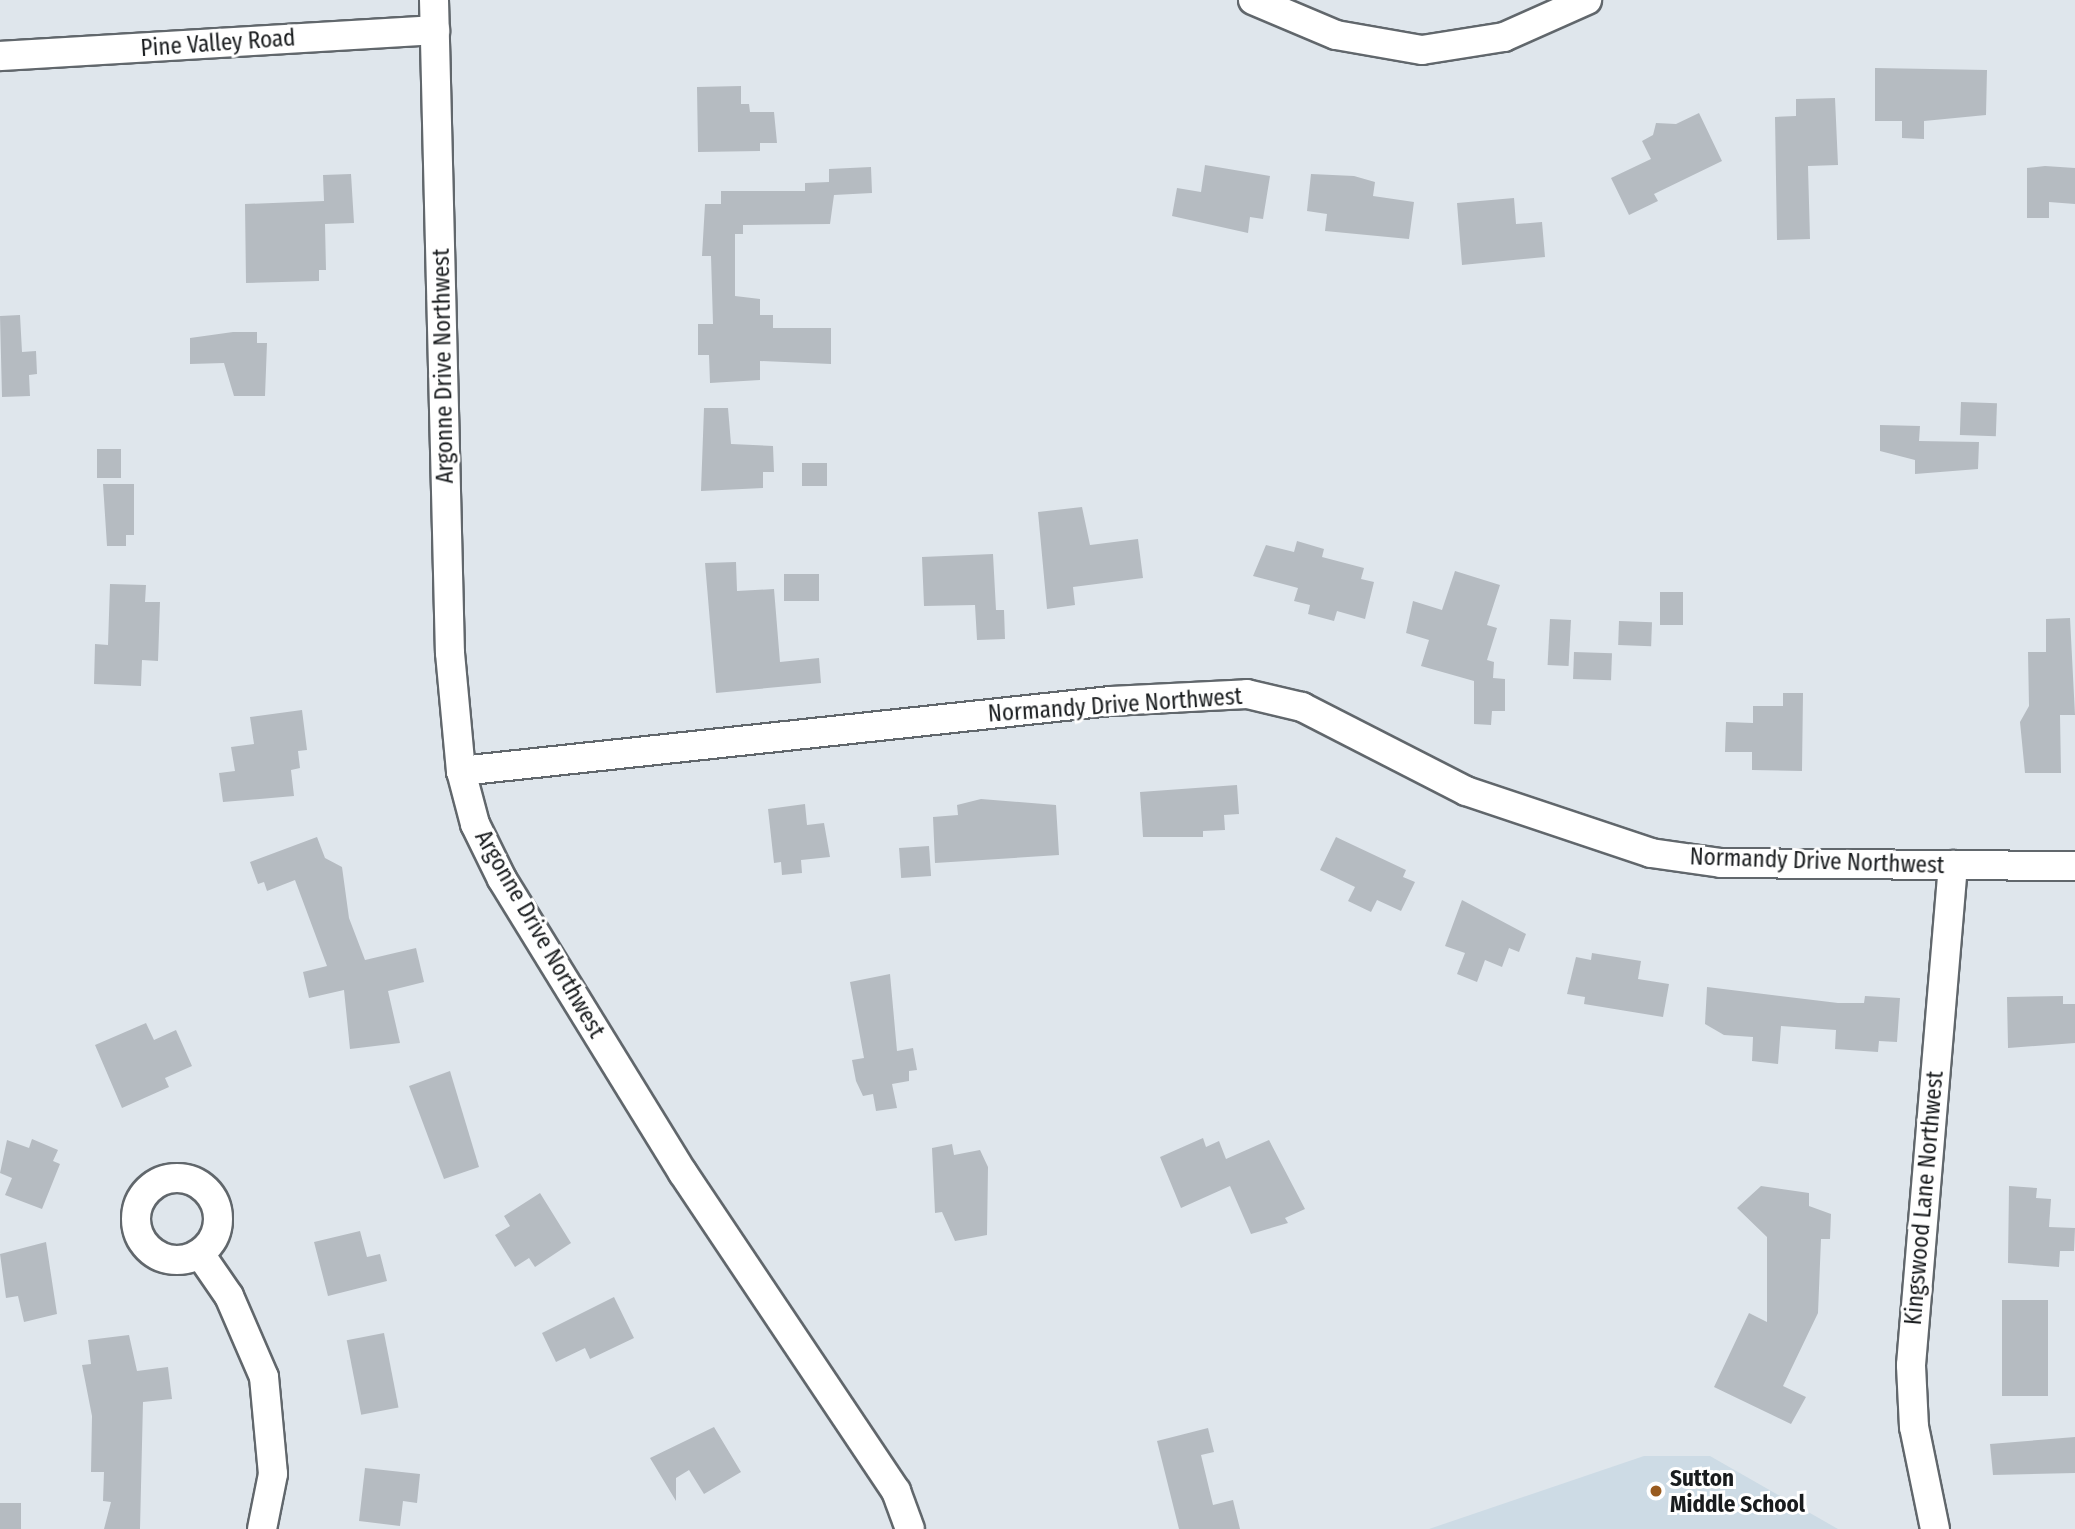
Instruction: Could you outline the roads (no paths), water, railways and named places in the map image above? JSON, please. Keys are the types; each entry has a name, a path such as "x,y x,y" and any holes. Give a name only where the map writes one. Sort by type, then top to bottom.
{"street":[{"name":"Argonne Drive Northwest","path":"434,0 450,653 461,771 475,824 502,879 683,1173 896,1491 911,1529"},
{"path":"1253,0 1336,35 1422,50 1504,37 1587,0"},
{"name":"Pine Valley Road","path":"0,57 435,30"},
{"name":"Normandy Drive Northwest","path":"461,771 1111,701 1247,694 1302,707 1466,791 1651,853 1721,863 2075,866"},
{"name":"Kingswood Lane Northwest","path":"1935,1529 1914,1427 1911,1365 1953,865"},
{"path":"200,1254 229,1296 264,1377 273,1474 262,1529"}],"place":[{"name":"Sutton Middle School","path":"1656,1491"}]}
